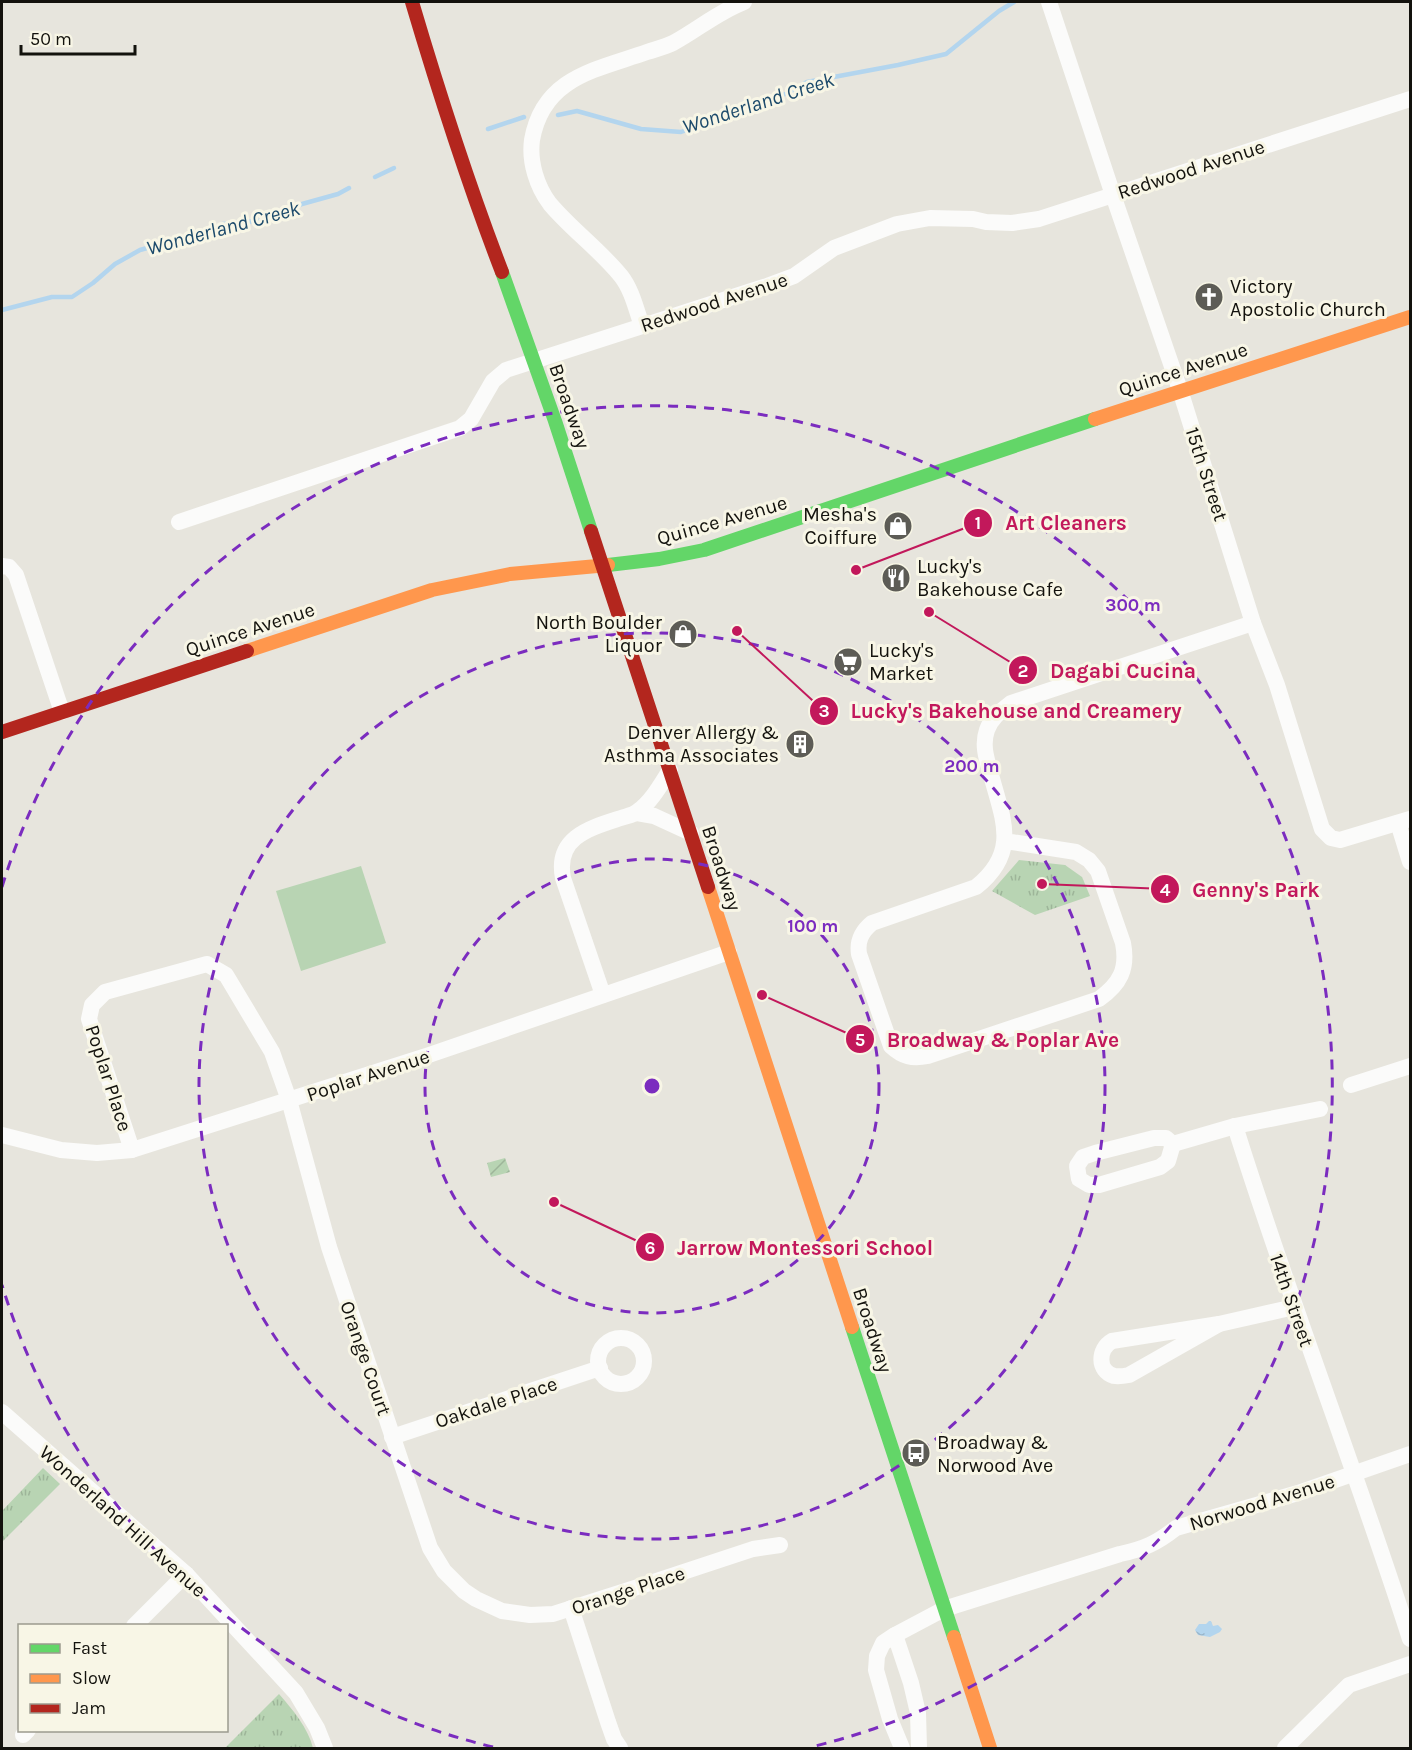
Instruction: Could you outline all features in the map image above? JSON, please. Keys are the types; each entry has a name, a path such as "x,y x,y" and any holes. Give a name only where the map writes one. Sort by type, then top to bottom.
{"main road":[{"name":"Broadway","path":"412,2 438,91 478,210 509,289 555,421 990,1749"},
{"name":"Quince Avenue","path":"2,732 432,590 484,578 648,561 704,550 1180,390 1410,317"}],"street":[{"path":"642,326 632,294 621,276 550,203 539,186 533,166 531,146 535,125 545,105 558,89 575,77 672,44 744,2"},
{"name":"15th Street","path":"1049,2 1180,390 1253,622 1277,685 1322,829 1331,838 1340,840 1404,821 1410,862"},
{"name":"Redwood Avenue","path":"179,522 460,428 471,419 493,381 506,370 794,276 834,248 897,224 930,218 1012,223 1039,219 1410,99"},
{"path":"2,566 9,567 16,575 62,712"},
{"path":"1005,841 1076,852 1089,860 1098,871 1123,943 1125,952 1122,972 1111,990 1099,999 915,1059 900,1054 891,1046 859,954 858,945 863,931 872,923 976,887 989,876 999,862 1005,841 1005,828 985,754 987,729 995,716 1011,703 1253,622"},
{"path":"603,995 563,878 561,865 565,852 580,833 637,813 651,799 670,770"},
{"path":"637,813 654,816 691,833"},
{"name":"Poplar Avenue","path":"2,1135 61,1150 98,1153 132,1150 429,1055 729,952"},
{"name":"Poplar Place","path":"132,1150 89,1019 92,1005 105,992 207,964 226,975 272,1052 289,1100"},
{"path":"1351,1085 1410,1066"},
{"name":"Orange Court","path":"289,1100 329,1247 430,1548 444,1571 464,1591 476,1599"},
{"path":"1173,1143 1235,1126 1320,1109"},
{"name":"14th Street","path":"1235,1126 1294,1307 1410,1639"},
{"path":"1155,1138 1166,1138 1173,1143 1168,1161 1160,1167 1099,1185 1089,1185 1079,1179 1077,1166 1083,1158 1095,1153 1155,1138"},
{"path":"1219,1324 1129,1376 1119,1377 1104,1370 1101,1351 1106,1344 1112,1341 1219,1324 1294,1307"},
{"name":"Oakdale Place","path":"392,1437 600,1368"},
{"name":"Wonderland Hill Avenue","path":"2,1412 186,1574 296,1693 317,1728 325,1749"},
{"name":"Norwood Avenue","path":"895,1635 944,1609 1120,1554 1143,1549 1160,1541 1176,1528 1298,1493 1410,1454"},
{"name":"Orange Place","path":"476,1599 502,1611 530,1615 553,1614 753,1549 780,1545"},
{"path":"136,1624 186,1574"},
{"path":"571,1608 614,1740 620,1749"},
{"path":"902,1749 890,1719 876,1670 877,1656 884,1643 895,1635 918,1713 919,1749"},
{"path":"1285,1749 1349,1685 1410,1664"}],"green space":[{"path":"1019,860 1065,865 1082,877 1090,896 1035,915 992,891"},
{"path":"361,866 386,943 301,971 276,891"},
{"path":"505,1158 510,1172 491,1177 487,1163"},
{"path":"43,1468 60,1484 2,1542 2,1511"},
{"path":"279,1694 304,1726 313,1748 225,1748"}],"water":[{"path":"1209,1621 1213,1626 1218,1625 1222,1629 1220,1632 1210,1637 1198,1635 1195,1630 1199,1624 1206,1624"}],"waterway":[{"name":"Wonderland Creek","path":"558,115 577,111 641,129 681,132 788,93 807,82 946,54 999,11 1014,2"},
{"name":"Wonderland Creek","path":"488,129 524,117"},
{"name":"Wonderland Creek","path":"375,177 394,168"},
{"name":"Wonderland Creek","path":"2,310 52,297 72,297 115,264 140,250 165,243 185,243 223,224 267,220 302,204 338,194 349,188"}],"traffic: fast":[{"path":"502,272 591,531"},
{"path":"608,565 659,559 704,550 1095,419"},
{"path":"852,1327 954,1637"}],"traffic: slow":[{"path":"1095,419 1410,317"},
{"path":"247,651 432,590 510,574 608,565"},
{"path":"708,887 852,1327"},
{"path":"954,1637 990,1748"}],"traffic: jam":[{"path":"412,2 454,138 502,272"},
{"path":"591,531 708,887"},
{"path":"2,732 247,651"}],"place":[{"name":"Victory Apostolic Church","path":"1209,297"},
{"name":"Mesha's Coiffure","path":"898,526"},
{"name":"Art Cleaners","path":"856,570"},
{"name":"Lucky's Bakehouse Cafe","path":"896,578"},
{"name":"Dagabi Cucina","path":"929,612"},
{"name":"Lucky's Bakehouse and Creamery","path":"737,631"},
{"name":"North Boulder Liquor","path":"683,634"},
{"name":"Lucky's Market","path":"848,662"},
{"name":"Denver Allergy & Asthma Associates","path":"800,744"},
{"name":"Genny's Park","path":"1042,884"},
{"name":"Broadway & Poplar Ave","path":"762,995"},
{"name":"Jarrow Montessori School","path":"554,1202"},
{"name":"Broadway & Norwood Ave","path":"916,1453"}]}
